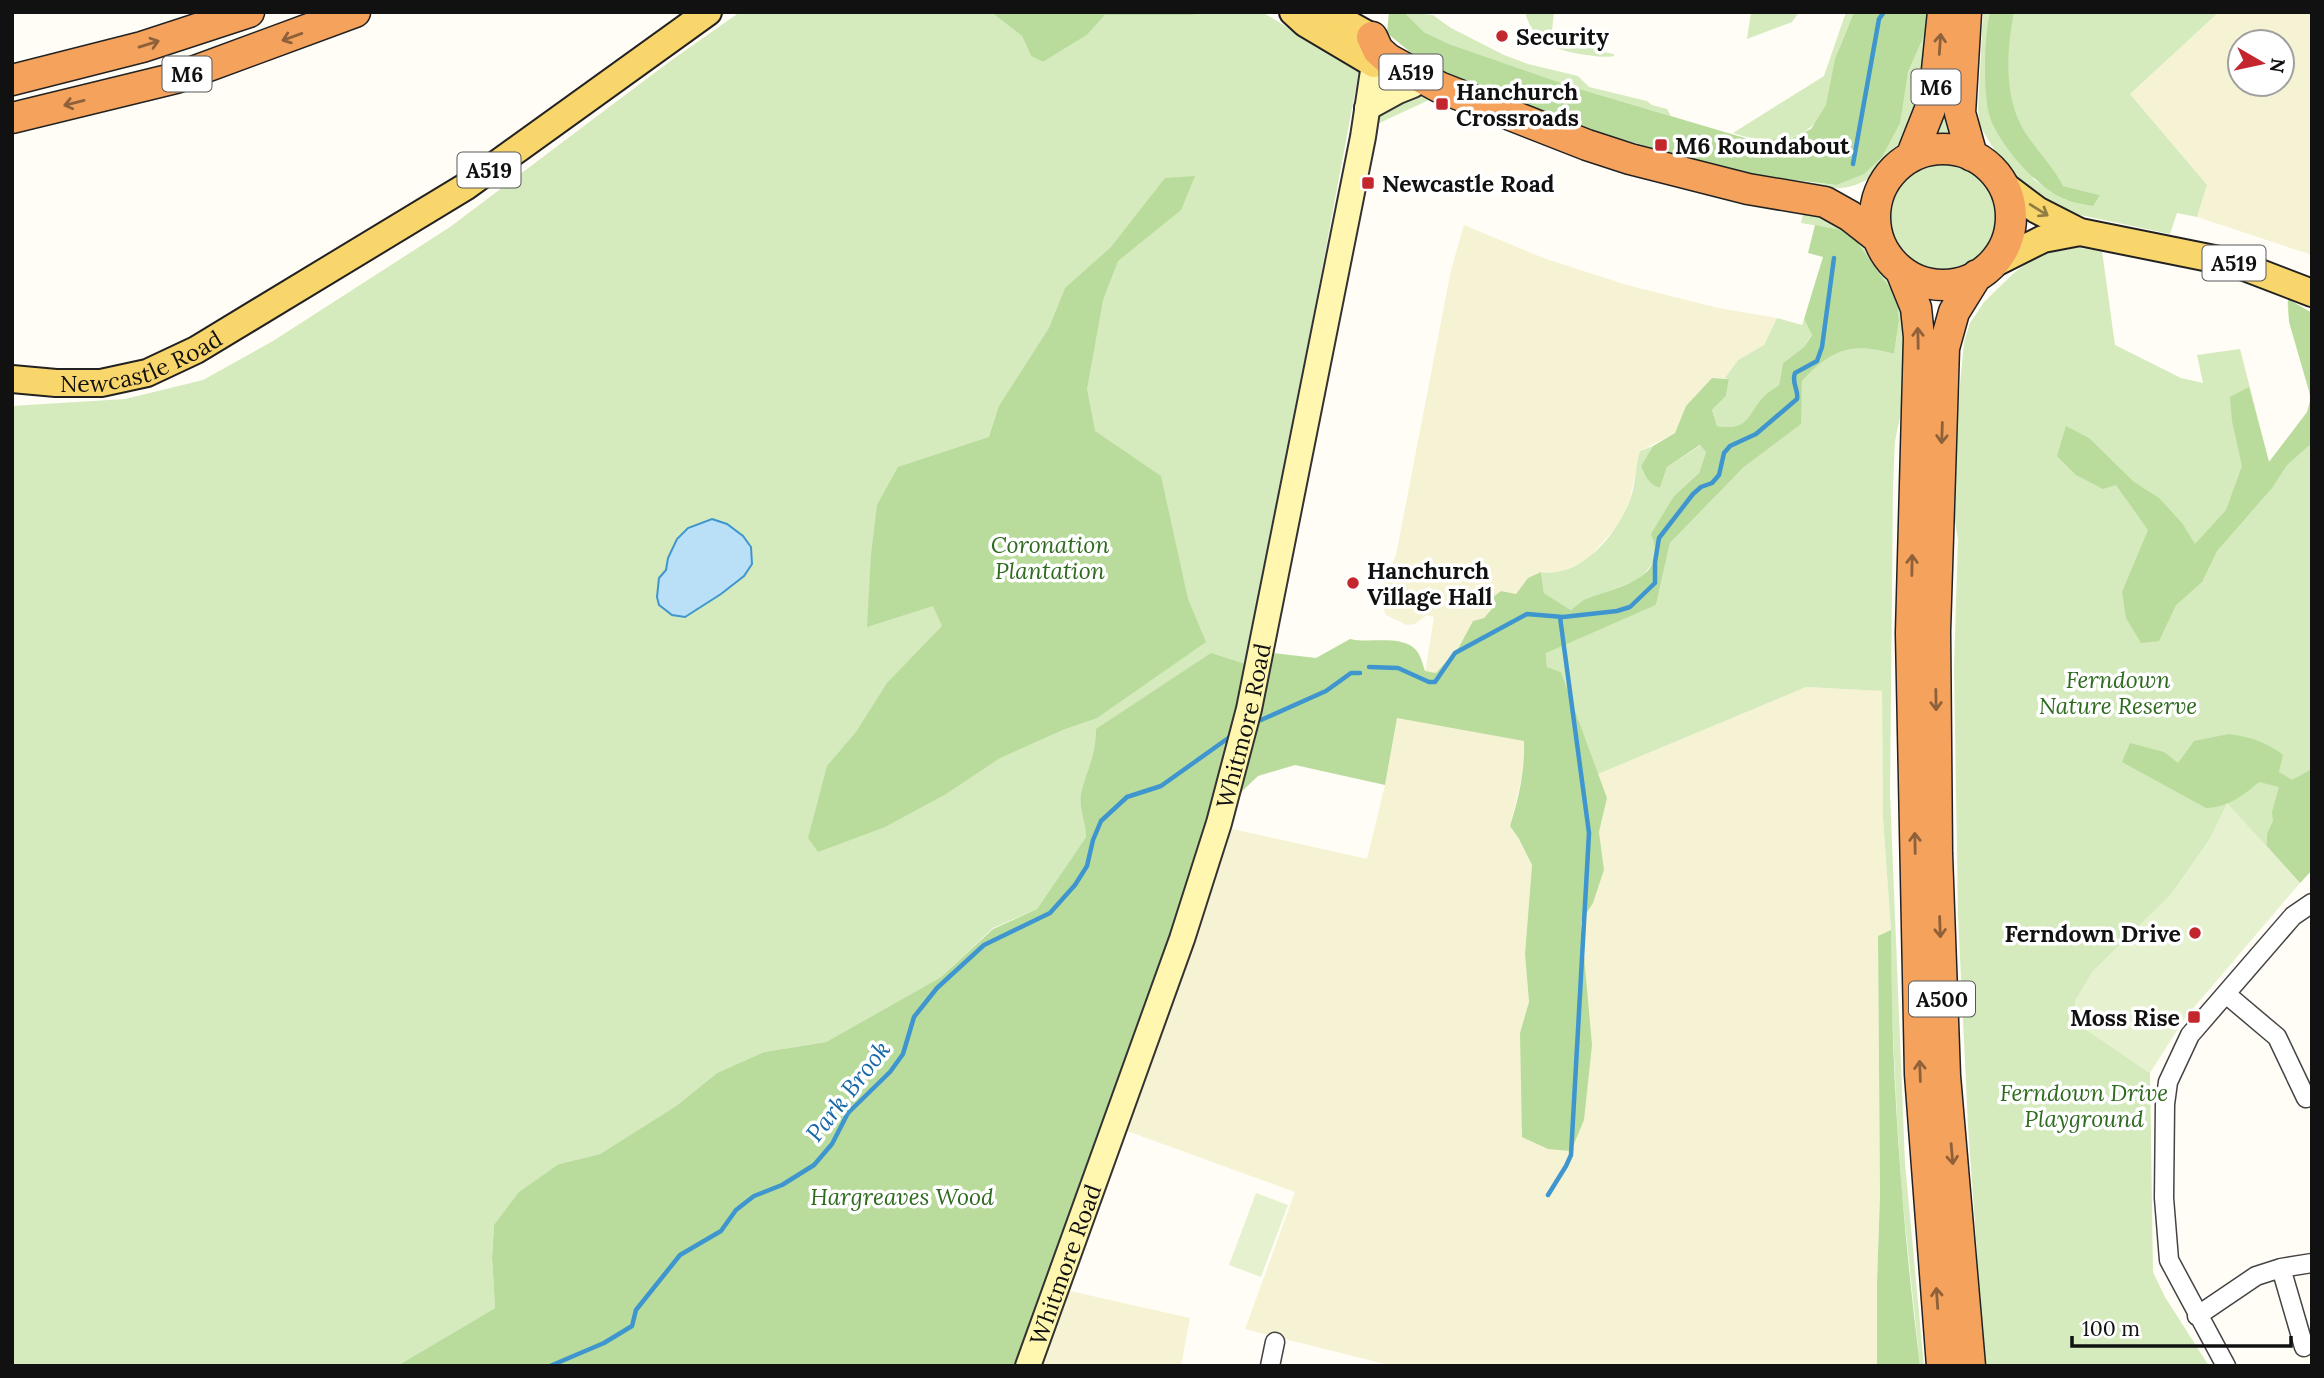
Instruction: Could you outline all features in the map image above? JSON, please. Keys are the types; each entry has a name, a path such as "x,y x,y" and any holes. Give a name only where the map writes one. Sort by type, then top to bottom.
{"highway":[{"name":"M6","path":"12,80 142,47 249,12"},
{"name":"M6","path":"12,118 176,78 355,12"},
{"name":"M6","path":"1911,157 1934,99 1943,12"},
{"name":"M6","path":"1966,12 1960,113 1972,156"},
{"name":"A519","path":"1373,38 1413,85 1435,95 1460,94"},
{"name":"A519","path":"1373,38 1440,76 1460,94 1587,145 1630,159 1748,189 1825,202 1850,216 1878,238"},
{"path":"1935,149 1960,151 1989,167 2001,183 2010,207 2010,219 2005,244 1984,270 1952,285 1938,285 1912,278 1887,256 1878,238 1875,210 1884,183 1896,168 1911,157 1935,149"},
{"name":"A519","path":"1825,202 1852,196 1884,183"},
{"name":"A500","path":"1969,1366 1945,1076 1937,854 1935,631 1944,348 1954,312 1984,270"},
{"name":"A500","path":"1901,271 1916,308 1919,337 1911,633 1919,1060 1942,1366"}],"main road":[{"name":"Newcastle Road","path":"12,379 101,383 147,373 196,349 260,313 465,187 708,12"},
{"name":"A519","path":"1293,12 1305,23 1373,38"},
{"name":"A519","path":"1304,12 1363,45 1373,38"},
{"name":"A519","path":"1327,12 1373,38"},
{"name":"Whitmore Road","path":"1028,1366 1182,939 1219,823 1249,709 1367,108 1373,38"},
{"path":"1367,108 1398,90 1413,85"},
{"name":"A519","path":"2001,183 2037,210 2080,232 2234,263 2312,293"},
{"name":"A519","path":"1984,270 2043,239 2080,232"}],"street":[{"path":"2226,1366 2169,1261 2164,1198 2165,1104 2168,1082 2190,1035 2293,916 2312,902"},
{"path":"2226,993 2277,1037 2305,1077 2306,1098"},
{"path":"2197,1316 2256,1276 2281,1268 2312,1263"},
{"path":"2281,1268 2304,1347"},
{"path":"1270,1366 1275,1342"}],"shaded area":[{"path":"2219,12 2312,12 2312,255 2197,217 2207,185 2130,94"},
{"path":"1464,225 1546,259 1627,285 1718,308 1777,318 1764,345 1738,360 1725,378 1712,378 1675,433 1640,451 1630,499 1620,523 1587,560 1561,572 1541,572 1516,594 1501,591 1493,597 1496,604 1484,618 1473,621 1459,647 1436,673 1425,672 1434,617 1427,615 1415,624 1407,625 1386,615 1381,603 1384,585 1396,555 1451,270"},
{"path":"1806,687 1882,691 1883,819 1891,930 1878,937 1880,1195 1877,1366 1393,1366 1245,1329 1295,1192 1127,1131 1228,828 1367,859 1385,785 1397,717 1524,740 1524,769 1510,826 1532,865 1525,954 1529,1002 1520,1033 1585,956 1581,922 1593,903 1604,870 1599,832 1607,798 1598,774"},
{"path":"1070,1291 1190,1318 1181,1366 1043,1366"}],"green space":[{"path":"740,12 991,12 1022,36 1031,56 1043,62 1087,35 1105,15 1262,12 1359,71 1248,665 1097,729 1093,755 1080,798 1086,837 1037,909 993,928 941,977 826,1042 764,1052 717,1073 676,1106 600,1154 559,1164 494,1225 492,1258 495,1308 397,1366 12,1366 12,406 125,399 203,380 273,341 450,227 669,62"},
{"path":"991,12 1214,12 1190,15 1105,15 1087,35 1043,62 1031,56 1022,36"},
{"path":"1389,12 1404,12 1424,32 1449,44 1573,87 1755,141 1792,138 1811,129 1826,105 1835,59 1854,12 1929,12 1928,27 1908,72 1900,123 1882,157 1864,174 1836,185 1744,174 1590,130 1475,88 1426,65 1387,33"},
{"path":"1404,12 1433,15 1451,28 1504,55 1528,64 1578,76 1589,87 1647,101 1667,109 1671,116 1573,87 1449,44 1424,32"},
{"path":"1525,12 1554,12 1551,40 1581,43 1614,56 1576,53 1548,44 1534,31"},
{"path":"1751,12 1799,12 1792,22 1747,39"},
{"path":"1846,12 1854,12 1836,58 1828,100 1819,119 1798,135 1786,139 1760,139 1733,133 1824,76"},
{"path":"1983,12 1990,12 1986,75 2034,180 2066,200 2100,195 2063,186 2010,125 2004,12 2219,12 2130,94 2207,185 2197,217 2177,213 2170,234 2066,212 2029,191 1995,151 1980,126 1978,110"},
{"path":"1990,12 2014,12 2009,44 2009,77 2011,94 2021,124 2063,186 2100,195 2093,206 2067,200 2044,186 2020,164 1993,126 1987,104 1985,78 1986,35"},
{"path":"1928,27 1926,75 1911,129 1871,177 1863,182 1838,188 1804,182 1836,185 1904,91 1908,72"},
{"path":"1421,94 1431,99 1373,126 1377,112"},
{"path":"1945,97 1954,138 1929,137"},
{"path":"1941,163 1962,167 1979,179 1991,196 1995,217 1991,238 1979,255 1962,267 1941,271 1920,267 1903,255 1891,238 1887,217 1891,196 1903,179 1920,167"},
{"name":"Coronation Plantation","path":"1195,176 1181,210 1118,261 1103,300 1087,389 1095,431 1161,476 1188,599 1206,642 1097,718 1000,758 946,794 885,827 818,852 808,838 827,766 856,732 887,683 942,626 933,606 867,627 877,505 898,467 989,437 999,406 1049,328 1065,288 1111,247 1165,178"},
{"path":"1804,209 1832,215 1872,251 1891,283 1905,316 1904,398 1895,441 1893,486 1890,793 1905,1163 1924,1366 1920,1366 1902,1195 1897,1118 1891,930 1883,819 1882,691 1806,687 1598,774 1561,672 1547,667 1546,652 1656,605 1670,543 1744,467 1800,424 1802,381 1813,370 1843,351 1866,349 1894,354 1899,320 1897,298 1853,236 1842,230 1801,223"},
{"name":"Hargreaves Wood","path":"1815,225 1842,230 1853,236 1897,298 1899,320 1894,354 1866,349 1843,351 1813,370 1802,381 1801,424 1744,467 1670,543 1656,605 1546,653 1547,667 1561,672 1607,798 1599,832 1604,870 1593,903 1581,922 1592,1045 1584,1120 1571,1151 1548,1149 1522,1137 1520,1033 1529,1002 1525,954 1532,865 1510,826 1521,784 1524,741 1397,718 1385,785 1295,765 1258,776 1214,818 1021,1366 397,1366 495,1308 492,1258 494,1225 519,1192 559,1164 600,1154 676,1106 717,1073 764,1052 826,1042 941,977 993,929 1037,909 1086,837 1080,798 1093,755 1096,729 1211,653 1248,665 1273,653 1316,658 1350,639 1394,641 1410,645 1418,652 1425,671 1436,673 1459,647 1473,621 1484,618 1496,604 1493,597 1501,591 1516,594 1528,578 1541,572 1544,593 1571,610 1584,600 1623,586 1646,572 1653,562 1655,550 1651,534 1674,496 1699,473 1706,452 1700,445 1667,467 1660,488 1648,480 1641,466 1653,446 1675,433 1686,406 1712,378 1729,379 1726,396 1712,410 1717,426 1728,427 1743,423 1759,401 1779,385 1783,363 1804,347 1812,335 1804,319 1823,257 1808,253"},
{"path":"2071,247 2102,251 2115,345 2181,378 2203,383 2197,355 2240,349 2269,462 2301,423 2310,399 2309,385 2291,326 2288,299 2312,313 2312,870 2300,883 2227,804 2210,839 2173,892 2076,999 2073,1020 2150,1073 2153,1272 2165,1297 2209,1366 1985,1366 1968,1126 1958,914 1954,666 1958,539 1950,493 1964,342 1970,323 1984,302 2015,272 2047,248"},
{"path":"2288,299 2312,313 2312,443 2287,465 2272,488 2217,551 2202,582 2176,605 2159,641 2141,643 2126,618 2122,592 2148,530 2116,485 2103,489 2076,475 2057,456 2066,426 2089,438 2134,482 2159,498 2182,523 2195,544 2226,510 2242,466 2232,421 2230,397 2249,387 2269,462 2307,412 2311,398 2289,322"},
{"path":"1777,318 1802,325 1804,319 1812,334 1804,347 1783,363 1779,385 1759,401 1743,423 1728,427 1717,426 1712,410 1726,396 1729,379 1725,378 1738,360 1764,345"},
{"path":"1701,445 1706,452 1699,473 1674,496 1665,513 1652,564 1640,579 1584,601 1571,610 1544,593 1541,572 1556,572 1584,561 1607,539 1616,526 1632,494 1640,451 1653,446 1641,466 1648,480 1660,488 1667,467"},
{"path":"2229,734 2258,741 2277,750 2283,755 2279,772 2292,780 2312,769 2312,870 2300,883 2267,846 2267,834 2273,821 2272,812 2279,787 2259,782 2235,800 2206,808 2122,762 2130,743 2164,752 2178,763 2194,741"},
{"name":"Ferndown Drive","path":"2227,803 2300,883 2185,1018 2150,1073 2073,1021 2076,999 2092,972 2173,892 2210,839"},
{"path":"1891,930 1899,1148 1920,1366 1877,1366 1880,1195 1878,936"},
{"path":"1256,1193 1288,1205 1261,1277 1229,1265"}],"water":[{"path":"712,519 727,524 743,536 751,547 752,564 744,576 685,617 672,615 659,605 659,578 666,570 668,558 677,539 688,528"}],"waterway":[{"name":"Park Brook","path":"1853,164 1879,19 1884,12"},
{"name":"Park Brook","path":"1369,667 1398,668 1429,682 1435,682 1455,653 1527,614 1563,617 1630,607 1655,583 1659,538 1693,494 1712,483 1719,475 1724,453 1730,446 1756,434 1797,399 1795,373 1817,361 1822,347 1834,258"},
{"path":"1548,1195 1571,1155 1589,833 1560,617"},
{"name":"Park Brook","path":"1261,720 1326,691 1351,673 1360,673"},
{"name":"Park Brook","path":"550,1366 604,1343 632,1326 636,1310 680,1255 721,1231 736,1210 754,1196 782,1185 814,1165 832,1144 848,1113 890,1072 903,1054 914,1017 937,988 984,945 1050,913 1075,885 1087,866 1101,821 1127,797 1161,786 1234,734"}],"place":[{"name":"Security","path":"1502,36"},
{"name":"Hanchurch Crossroads","path":"1442,104"},
{"name":"M6 Roundabout","path":"1661,145"},
{"name":"Newcastle Road","path":"1368,183"},
{"name":"Hanchurch Village Hall","path":"1353,583"},
{"name":"Ferndown Drive","path":"2195,933"},
{"name":"Moss Rise","path":"2194,1017"}],"park label":[{"name":"Ferndown Nature Reserve","path":"2118,692"},
{"name":"Ferndown Drive Playground","path":"2084,1105"}]}
